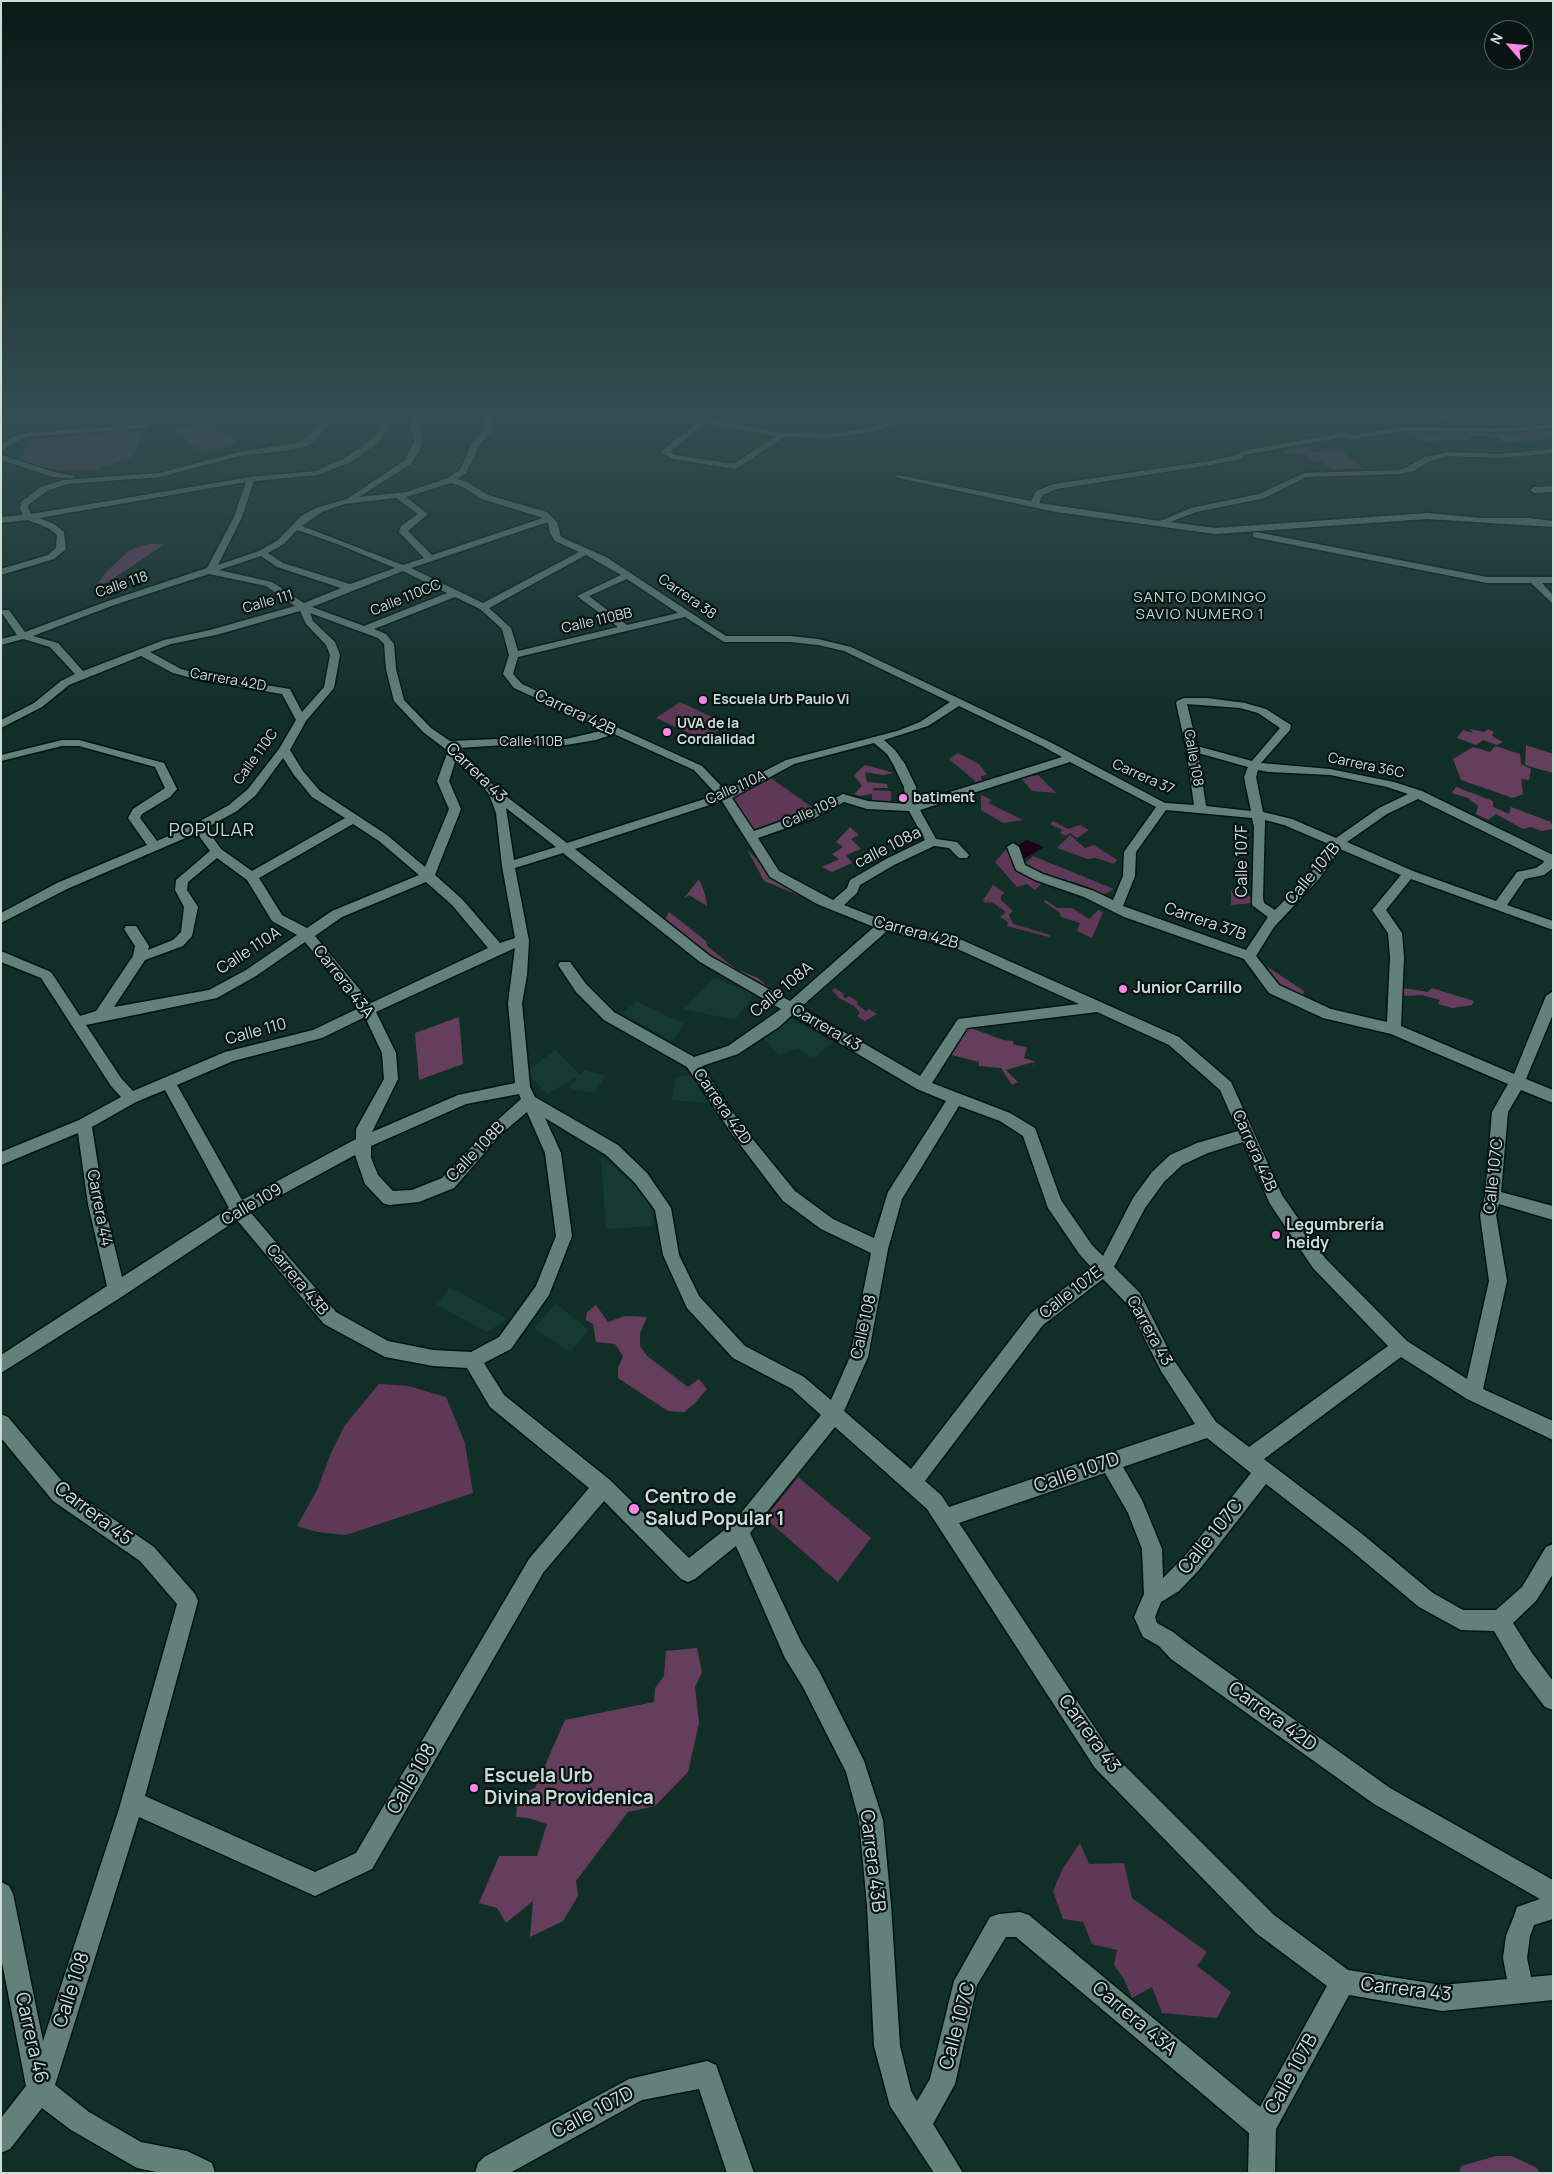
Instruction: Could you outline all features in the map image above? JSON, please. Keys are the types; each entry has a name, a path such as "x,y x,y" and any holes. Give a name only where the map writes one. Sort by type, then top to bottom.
{"street":[{"path":"1,520 44,514"},
{"path":"210,571 239,514"},
{"name":"Calle 118","path":"1,642 24,636 111,603 262,554 281,542 310,514"},
{"path":"423,514 404,528 404,532 431,559"},
{"path":"545,514 550,518"},
{"path":"1094,514 1160,525 1232,531 1487,580 1553,580"},
{"path":"1160,525 1182,514"},
{"path":"1232,531 1391,517 1427,516 1482,521 1530,521 1553,524"},
{"path":"1,572 51,557 61,549 61,534 51,526 29,517"},
{"name":"Carrera 38","path":"550,518 554,534 558,539 587,551 628,575 724,639 790,639"},
{"name":"Calle 111","path":"1,725 38,705 65,683 81,675 168,642 212,633 303,607 349,587 550,518"},
{"name":"Carrera 42B","path":"297,527 344,543 403,568 483,607 506,628 512,642 514,655 508,674 518,686 698,768 733,806 774,874 834,906 884,926 957,943 1174,1041 1226,1086 1276,1199 1320,1263 1401,1347 1473,1393 1553,1431"},
{"path":"483,607 587,551"},
{"path":"262,554 280,565 349,587"},
{"name":"Carrera 43","path":"210,571 269,584 303,607 382,636 389,644 391,669 399,701 427,730 451,747 494,794 651,914 706,959 922,1085 1005,1117 1020,1124 1030,1132 1054,1203 1086,1250 1134,1299 1167,1365 1209,1428 1354,1540 1426,1600 1461,1620 1500,1621"},
{"path":"626,629 582,596 628,575"},
{"path":"1534,580 1553,601"},
{"name":"Calle 110CC","path":"366,629 456,593"},
{"name":"Calle 110C","path":"1,919 62,886 200,827 233,808 252,792 284,750 301,720 328,688 335,655 331,644 309,622 303,607"},
{"path":"6,612 24,636 54,645 81,675"},
{"name":"Calle 110BB","path":"514,655 687,614"},
{"name":"Carrera 37","path":"790,639 818,642 847,649 1072,758 1163,806 1259,815 1295,824 1409,874 1553,926"},
{"name":"Carrera 42D","path":"142,652 177,671 203,678 286,691 301,720"},
{"name":"Calle 108","path":"1201,810 1192,748 1181,703 1184,701 1222,702 1262,711 1286,724 1286,728 1254,765"},
{"name":"Calle 110A","path":"508,866 724,797 790,762 836,748 877,740 924,724 958,702"},
{"name":"Calle 110B","path":"451,747 521,741 566,742 596,737 614,730"},
{"path":"877,740 891,752 899,764 910,787 913,808 932,842"},
{"path":"1,758 62,743 79,743 160,765 170,789 166,794 137,812 134,818 154,846"},
{"path":"428,876 455,809 443,781 451,747"},
{"name":"Carrera 36C","path":"1192,748 1269,769 1330,772 1359,777 1418,794 1518,844 1552,858 1549,865 1540,872 1521,875 1499,906"},
{"path":"284,750 298,773 316,794 383,838 428,876 457,902 496,949"},
{"name":"Calle 109","path":"751,836 811,816 842,798 867,805 913,808 1072,758"},
{"name":"Calle 107F","path":"1254,765 1250,777 1259,815 1261,839 1258,905 1276,916"},
{"path":"494,794 502,812 508,866 522,941 520,975 515,1003 526,1094 554,1153 564,1236 543,1290 505,1343 472,1360 497,1401 603,1487"},
{"name":"Calle 107B","path":"1249,956 1276,916 1315,876 1339,842 1383,811 1418,794"},
{"path":"1116,908 1129,876 1130,852 1163,806"},
{"path":"252,877 352,819"},
{"name":"Carrera 43A","path":"200,827 217,852 231,864 252,877 277,918 306,934 368,1008 389,1053 391,1079 364,1129 363,1158 371,1179 388,1198"},
{"name":"calle 108a","path":"834,906 852,890 855,883 890,862 932,842 953,845 963,855"},
{"name":"Carrera 37B","path":"1013,847 1020,867 1039,877 1089,894 1116,908 1249,956 1274,989 1328,1014 1394,1029 1518,1081 1553,1098"},
{"path":"140,957 178,943 187,933 191,907 181,890 182,880 217,852"},
{"path":"1394,1029 1397,957 1395,933 1379,910 1409,874"},
{"name":"Calle 110A","path":"77,1022 101,1015 212,994 251,973 306,934 360,903 428,876"},
{"name":"Calle 108A","path":"692,1063 732,1050 774,1023 884,926"},
{"path":"101,1015 140,957 142,946 131,929"},
{"name":"Calle 110","path":"1,1159 84,1124 131,1098 230,1056 317,1034 368,1008 496,949 522,941"},
{"path":"1,956 46,976 116,1082 131,1098"},
{"name":"Carrera 42D","path":"565,965 580,988 608,1016 656,1041 692,1063 737,1130 789,1196 827,1224 880,1249"},
{"name":"Calle 107C","path":"1473,1393 1498,1281 1488,1215 1493,1196 1500,1112 1518,1081 1553,996"},
{"path":"922,1085 963,1023 1099,1007"},
{"name":"Carrera 43B","path":"168,1082 239,1210 330,1318 385,1349 433,1358 472,1360"},
{"name":"Carrera 43","path":"526,1094 612,1150 641,1178 663,1208 671,1255 693,1302 739,1352 798,1383 934,1502 1103,1760 1265,1924 1343,1982 1442,1998 1553,1987"},
{"name":"Calle 109","path":"1,1365 239,1210 363,1143 463,1099 526,1094"},
{"name":"Calle 108B","path":"388,1198 413,1197 448,1183 526,1094"},
{"name":"Calle 108","path":"132,1802 315,1884 364,1861 536,1566 603,1487 688,1572 739,1531 834,1414 859,1357 880,1249 894,1197 955,1099"},
{"name":"Carrera 44","path":"84,1124 96,1204 117,1291"},
{"name":"Calle 107E","path":"912,1483 1037,1319 1105,1268 1139,1204 1158,1176 1176,1160 1247,1134"},
{"path":"1493,1196 1553,1213"},
{"path":"1248,1459 1401,1347"},
{"name":"Carrera 45","path":"1,1423 60,1494 147,1554 188,1601"},
{"name":"Calle 107D","path":"945,1518 1209,1428"},
{"name":"Carrera 42D","path":"1110,1462 1135,1507 1152,1549 1154,1596 1144,1617 1150,1630 1166,1639 1179,1651 1382,1796 1525,1879 1553,1892"},
{"name":"Calle 107C","path":"1154,1596 1172,1584 1192,1563 1264,1472"},
{"name":"Carrera 43B","path":"739,1531 793,1650 812,1679 856,1768 870,1820 879,1905 887,2046 899,2097 950,2173"},
{"path":"1553,1554 1529,1594 1500,1621 1524,1661 1553,1698"},
{"name":"Calle 108","path":"1,2140 40,2090 132,1802 188,1601"},
{"name":"Carrera 46","path":"1,1894 40,2090 80,2121 137,2156 187,2164 202,2173"},
{"path":"1522,1990 1514,1958 1518,1936 1526,1916 1553,1907"},
{"name":"Carrera 43A","path":"1000,1926 1020,1924 1263,2127"},
{"name":"Calle 107C","path":"917,2126 942,2084 966,1982 1000,1926"},
{"name":"Calle 107B","path":"1261,2173 1263,2127 1343,1982"},
{"name":"Calle 107D","path":"488,2173 494,2167 638,2088 707,2074 741,2173"}],"shaded area":[{"path":"148,544 165,544 110,581 96,586 106,572 130,550"},
{"path":"680,702 727,724 704,740 656,718"},
{"path":"1469,729 1484,732 1488,729 1494,732 1492,736 1503,742 1497,745 1483,740 1476,745 1457,738 1463,730 1473,733"},
{"path":"1526,745 1553,754 1553,773 1525,765"},
{"path":"1495,746 1520,754 1521,764 1531,769 1529,780 1521,779 1523,794 1513,798 1461,780 1453,759 1473,747 1490,752"},
{"path":"958,753 979,764 987,775 981,776 983,784 977,785 974,780 949,759"},
{"path":"865,765 894,773 883,775 865,772 867,782 887,784 888,788 873,788 872,794 860,796 854,794 862,786 854,775"},
{"path":"1038,775 1056,793 1032,791 1021,778"},
{"path":"768,776 816,810 752,833 728,797"},
{"path":"1456,787 1493,801 1493,807 1509,814 1511,807 1551,822 1553,829 1542,831 1530,827 1523,829 1496,814 1488,820 1476,814 1478,806 1468,798 1452,793"},
{"path":"872,790 891,791 891,803 872,803"},
{"path":"981,795 992,800 988,803 1023,820 1003,823 981,810"},
{"path":"1053,821 1068,829 1080,825 1089,830 1077,838 1070,833 1066,836 1060,833 1062,830 1050,824"},
{"path":"850,827 859,835 851,839 861,849 846,855 852,863 832,872 822,867 839,859 832,854 843,847 836,842"},
{"path":"1070,835 1085,848 1094,845 1117,860 1114,864 1096,858 1088,859 1057,848"},
{"path":"1027,840 1044,847 1022,860 1017,846"},
{"path":"1008,847 1014,868 1043,882 1035,890 1027,884 1017,887 995,862"},
{"path":"747,849 768,872 811,900 764,881"},
{"path":"1033,856 1114,889 1105,894 1092,893 1093,889 1074,882 1050,878 1025,863"},
{"path":"699,879 707,906 689,895 684,898"},
{"path":"993,885 1005,893 1001,895 1001,900 1013,911 1009,915 1013,924 1051,935 1049,937 1007,926 1008,922 1000,917 1006,912 992,902 985,903 983,900"},
{"path":"1231,890 1255,898 1254,903 1231,905"},
{"path":"1046,900 1057,908 1072,908 1089,919 1098,910 1103,912 1092,938 1077,931 1080,923 1061,917 1059,912 1044,902"},
{"path":"669,912 706,941 707,946 736,969 758,978 777,995 710,959 665,919"},
{"path":"1257,960 1304,991 1303,1000 1278,987"},
{"path":"714,978 754,994 735,1020 684,1009"},
{"path":"835,988 844,994 843,996 846,998 849,996 858,1002 857,1004 866,1011 869,1009 877,1014 865,1021 857,1016 860,1013 854,1006 837,997 832,991"},
{"path":"1403,988 1428,992 1432,988 1474,1001 1472,1005 1452,1008 1438,1004 1440,1000 1422,995 1401,996"},
{"path":"636,1001 684,1024 672,1041 623,1014"},
{"path":"459,1017 463,1064 419,1080 415,1033"},
{"path":"791,1019 834,1042 813,1058 798,1048 779,1055 763,1038"},
{"path":"968,1027 1003,1040 1013,1041 1014,1045 1027,1047 1024,1058 1034,1061 1033,1068 1033,1062 1006,1070 1018,1082 1012,1085 1001,1068 979,1066 979,1062 948,1054"},
{"path":"555,1050 580,1075 584,1070 605,1076 595,1093 569,1088 578,1076 547,1094 526,1072"},
{"path":"701,1074 712,1103 672,1100 675,1077"},
{"path":"601,1156 652,1200 653,1226 606,1229"},
{"path":"450,1287 507,1319 487,1332 437,1305"},
{"path":"556,1304 589,1330 570,1352 534,1328"},
{"path":"596,1305 608,1322 625,1316 647,1317 640,1333 640,1346 647,1356 688,1387 699,1379 707,1389 695,1403 684,1412 668,1411 618,1378 618,1368 623,1356 615,1344 596,1342 593,1324 586,1320 587,1312"},
{"path":"379,1384 408,1386 446,1397 465,1443 473,1493 346,1535 317,1532 297,1526 317,1490 331,1453 345,1425"},
{"path":"798,1477 871,1538 838,1582 765,1518"},
{"path":"697,1648 702,1672 695,1687 699,1723 688,1772 655,1806 628,1812 576,1881 578,1896 563,1921 530,1937 533,1901 506,1923 497,1908 479,1903 499,1856 537,1856 547,1824 528,1818 516,1817 518,1794 535,1788 565,1720 654,1702 655,1688 664,1676 666,1651"},
{"path":"1080,1843 1089,1864 1124,1863 1132,1898 1207,1952 1197,1966 1231,1992 1217,2018 1162,2013 1152,1987 1132,1998 1124,1979 1114,1965 1117,1950 1092,1944 1083,1922 1063,1919 1053,1891 1063,1868"},
{"path":"1496,2156 1512,2156 1537,2168 1540,2173 1459,2173 1461,2166"}],"place":[{"name":"Escuela Urb Paulo Vi","path":"703,700"},
{"name":"UVA de la Cordialidad","path":"667,732"},
{"name":"batiment","path":"903,798"},
{"name":"Junior Carrillo","path":"1123,989"},
{"name":"Legumbrería heidy","path":"1276,1235"},
{"name":"Centro de Salud Popular 1","path":"634,1509"},
{"name":"Escuela Urb Divina Providenica","path":"474,1788"}],"district":[{"name":"SANTO DOMINGO SAVIO NUMERO 1","path":"1200,606"},
{"name":"POPULAR","path":"212,831"}]}
